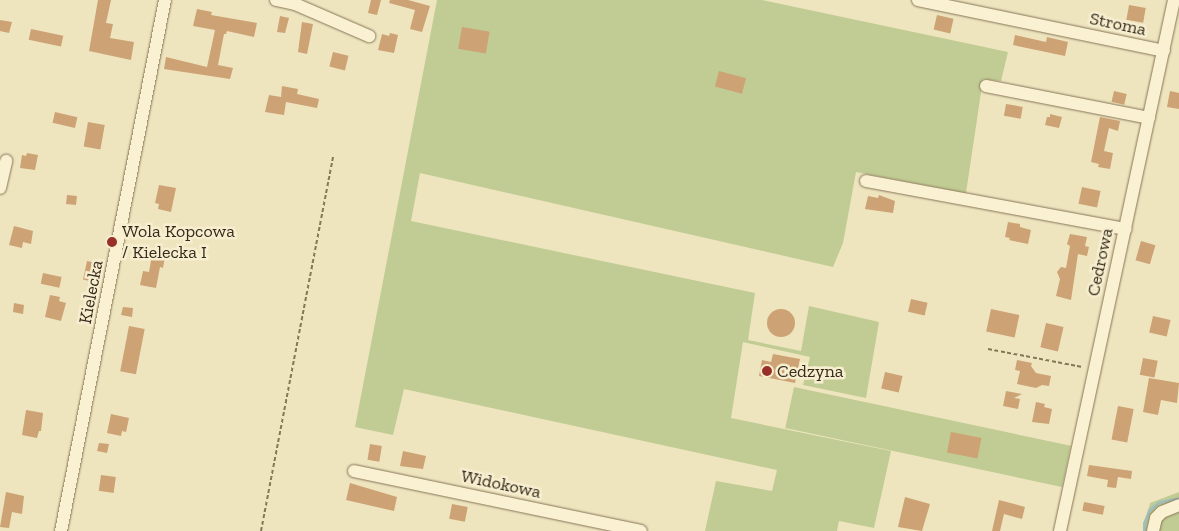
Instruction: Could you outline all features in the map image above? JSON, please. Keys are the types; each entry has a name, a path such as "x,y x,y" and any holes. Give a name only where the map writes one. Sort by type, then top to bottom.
{"street":[{"name":"Kielecka","path":"61,531 165,0"},
{"path":"276,0 295,4 369,36"},
{"name":"Stroma","path":"918,0 1164,51"},
{"name":"Cedrowa","path":"1060,531 1174,0"},
{"path":"986,86 1149,118"},
{"path":"0,188 6,161"},
{"path":"866,181 1126,229"},
{"name":"Widokowa","path":"354,471 641,531"},
{"path":"1153,531 1156,518 1162,512 1179,505"}],"path":[{"path":"261,531 333,158"},
{"path":"988,349 1095,370"}],"green space":[{"path":"437,0 762,0 1008,52 1001,81 983,79 966,193 856,172 843,243 833,267 420,173 411,221 755,293 748,340 801,351 809,306 879,322 866,398 803,385 810,357 743,342 731,418 891,451 874,528 839,521 837,531 705,531 716,481 772,491 777,470 404,389 393,435 355,427"},
{"path":"794,387 1071,446 1062,487 785,428"},
{"path":"1179,492 1179,531 1143,531 1150,503"}],"building":[{"path":"98,0 111,0 106,23 113,24 110,38 134,42 131,60 89,51"},
{"path":"371,0 381,0 377,15 368,13"},
{"path":"390,0 408,0 430,6 422,32 410,29 415,10 389,3"},
{"path":"1129,5 1146,8 1143,23 1126,20"},
{"path":"197,9 212,12 211,15 257,23 254,37 227,31 224,34 218,65 233,68 230,79 164,69 166,57 207,67 215,30 193,26"},
{"path":"937,15 954,19 950,33 934,30"},
{"path":"280,16 289,18 285,33 277,32"},
{"path":"0,20 12,22 9,33 0,31"},
{"path":"302,22 313,24 307,54 298,52"},
{"path":"462,27 490,32 486,54 458,49"},
{"path":"31,29 63,36 61,47 29,40"},
{"path":"390,33 398,35 394,53 378,50 382,34 389,36"},
{"path":"1015,35 1046,42 1047,37 1068,42 1065,56 1013,45"},
{"path":"333,52 349,56 345,70 329,67"},
{"path":"719,71 746,78 742,94 715,86"},
{"path":"282,86 298,89 297,94 319,99 317,108 286,102 284,115 265,112 269,95 281,97"},
{"path":"1114,91 1127,94 1124,105 1112,102"},
{"path":"1170,91 1179,93 1179,109 1167,107"},
{"path":"1006,104 1023,107 1021,119 1004,116"},
{"path":"55,112 77,117 75,128 53,123"},
{"path":"1050,114 1062,117 1059,128 1045,125"},
{"path":"1100,117 1120,121 1118,131 1109,128 1104,151 1113,153 1110,169 1098,167 1099,164 1091,162"},
{"path":"88,122 105,125 100,150 84,147"},
{"path":"27,153 38,155 35,170 20,168 22,155 26,156"},
{"path":"159,185 176,188 171,212 158,209 159,204 155,203"},
{"path":"1082,187 1101,191 1097,208 1078,204"},
{"path":"67,195 77,196 76,205 66,204"},
{"path":"879,195 895,201 893,213 865,209 868,196 878,198"},
{"path":"1008,222 1020,224 1020,227 1031,230 1028,244 1009,240 1010,238 1005,237"},
{"path":"14,226 33,231 31,244 23,242 22,248 9,245"},
{"path":"1070,234 1087,237 1085,246 1089,247 1087,256 1078,254 1071,300 1056,296 1060,279 1057,272 1061,267 1066,268 1070,246 1067,244"},
{"path":"1141,241 1155,245 1150,264 1135,260"},
{"path":"152,255 165,257 163,268 160,267 156,288 140,285 143,271 149,272"},
{"path":"87,261 101,264 97,282 83,280"},
{"path":"43,273 62,277 59,288 41,284"},
{"path":"50,295 60,297 59,301 66,303 61,321 45,317"},
{"path":"911,299 928,303 925,315 908,312"},
{"path":"14,303 24,305 23,314 13,312"},
{"path":"123,307 133,308 132,317 121,315"},
{"path":"781,309 791,313 795,323 791,333 781,337 771,333 767,323 771,313"},
{"path":"991,309 1019,315 1015,338 986,331"},
{"path":"1153,316 1171,320 1167,337 1149,333"},
{"path":"1046,323 1064,327 1058,351 1040,347"},
{"path":"129,326 145,329 136,374 120,371"},
{"path":"773,354 800,359 795,383 759,376 762,360 771,362"},
{"path":"1143,358 1158,361 1154,378 1140,375"},
{"path":"1017,360 1032,363 1031,366 1036,373 1051,376 1049,386 1042,385 1036,388 1017,384 1020,371 1015,370"},
{"path":"885,372 903,376 899,393 881,389"},
{"path":"1149,378 1179,383 1177,403 1161,400 1158,415 1143,412"},
{"path":"1006,391 1022,394 1014,398 1020,399 1018,409 1003,406"},
{"path":"1036,402 1045,404 1044,407 1052,409 1049,424 1032,422"},
{"path":"1118,406 1134,409 1127,442 1112,439"},
{"path":"26,410 43,413 41,431 39,431 37,438 22,435"},
{"path":"111,414 129,418 126,432 122,431 121,436 107,433"},
{"path":"951,432 981,438 977,459 947,453"},
{"path":"99,443 109,444 107,453 97,451"},
{"path":"370,444 382,446 379,462 367,460"},
{"path":"403,451 426,456 423,469 400,466"},
{"path":"1089,465 1132,471 1131,479 1118,477 1116,488 1107,487 1108,480 1087,476"},
{"path":"101,475 116,477 114,493 99,491"},
{"path":"350,483 397,497 394,511 346,500"},
{"path":"6,492 24,496 22,514 12,512 9,528 0,527"},
{"path":"905,497 930,504 922,531 898,527"},
{"path":"999,500 1025,507 1022,519 1004,514 1000,531 992,531"},
{"path":"1084,502 1105,506 1103,515 1082,511"},
{"path":"452,504 468,507 465,522 449,519"}],"waterway":[{"path":"1144,531 1144,523 1149,510 1159,502 1179,498"}],"place":[{"name":"Wola Kopcowa / Kielecka I","path":"112,242"},
{"name":"Cedzyna","path":"767,371"}]}
